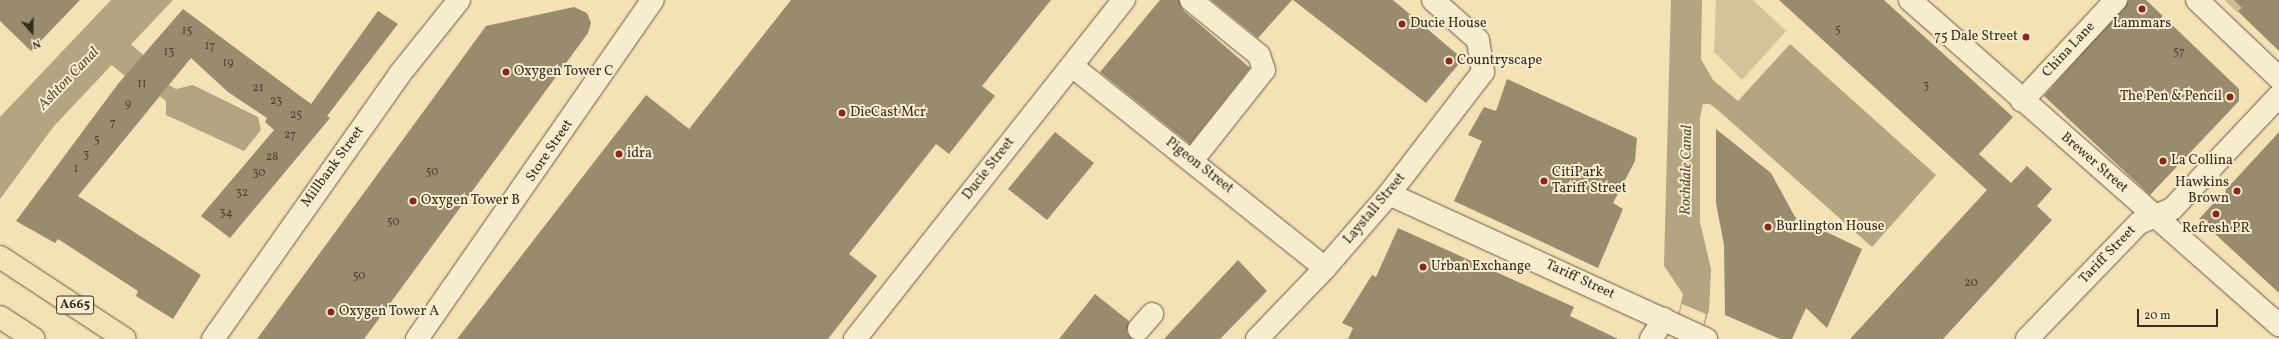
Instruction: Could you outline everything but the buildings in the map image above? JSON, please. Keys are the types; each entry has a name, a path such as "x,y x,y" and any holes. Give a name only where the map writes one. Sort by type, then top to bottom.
{"highway":[{"name":"A665","path":"0,257 24,271 125,339"},
{"path":"0,317 34,339"}],"street":[{"name":"Millbank Street","path":"213,339 399,75 460,0"},
{"name":"Store Street","path":"417,339 653,0"},
{"name":"Ducie Street","path":"855,339 1124,0"},
{"path":"1192,0 1259,55 1264,70 1259,79 1192,161"},
{"name":"Laystall Street","path":"1257,339 1325,268 1389,194 1483,72 1478,40 1432,0"},
{"name":"Brewer Street","path":"1910,0 2022,101 2279,325"},
{"name":"China Lane","path":"2022,101 2116,0"},
{"path":"2197,0 2223,12 2279,78"},
{"name":"Pigeon Street","path":"1072,66 1325,268"},
{"name":"Tariff Street","path":"2027,339 2139,223 2172,209 2279,96"},
{"name":"Tariff Street","path":"1389,194 1664,329 1706,339"},
{"path":"95,318 108,339"},
{"path":"1651,339 1664,329"}],"shaded area":[{"path":"1716,0 1753,0 1786,31 1742,80 1714,52"}],"water":[{"name":"Ashton Canal","path":"111,0 173,0 54,126 0,199 0,117"},
{"name":"Rochdale Canal","path":"1671,0 1702,0 1701,59 1713,80 1738,101 1790,44 1936,175 1872,247 1719,111 1710,104 1703,104 1700,117 1700,222 1711,269 1709,310 1700,339 1673,339 1683,294 1664,266"},
{"path":"169,85 176,89 193,85 258,117 261,130 244,151 166,115 166,101 160,96"}],"pier":[{"path":"1682,304 1706,314 1700,339 1673,339"}],"waterway":[{"path":"105,41 134,65"}],"tunnel":[{"path":"2229,5 2234,0"}],"place":[{"name":"Lammars","path":"2142,9"},
{"name":"Ducie House","path":"1402,24"},
{"name":"75 Dale Street","path":"2026,37"},
{"name":"Countryscape","path":"1449,61"},
{"name":"Oxygen Tower C","path":"506,72"},
{"name":"The Pen & Pencil","path":"2230,97"},
{"name":"DieCast Mcr","path":"842,113"},
{"name":"idra","path":"619,154"},
{"name":"La Collina","path":"2163,161"},
{"name":"CitiPark Tariff Street","path":"1544,181"},
{"name":"Hawkins Brown","path":"2237,191"},
{"name":"Oxygen Tower B","path":"413,201"},
{"name":"Refresh PR","path":"2216,214"},
{"name":"Burlington House","path":"1768,227"},
{"name":"Urban Exchange","path":"1423,267"},
{"name":"Oxygen Tower A","path":"331,312"}]}
